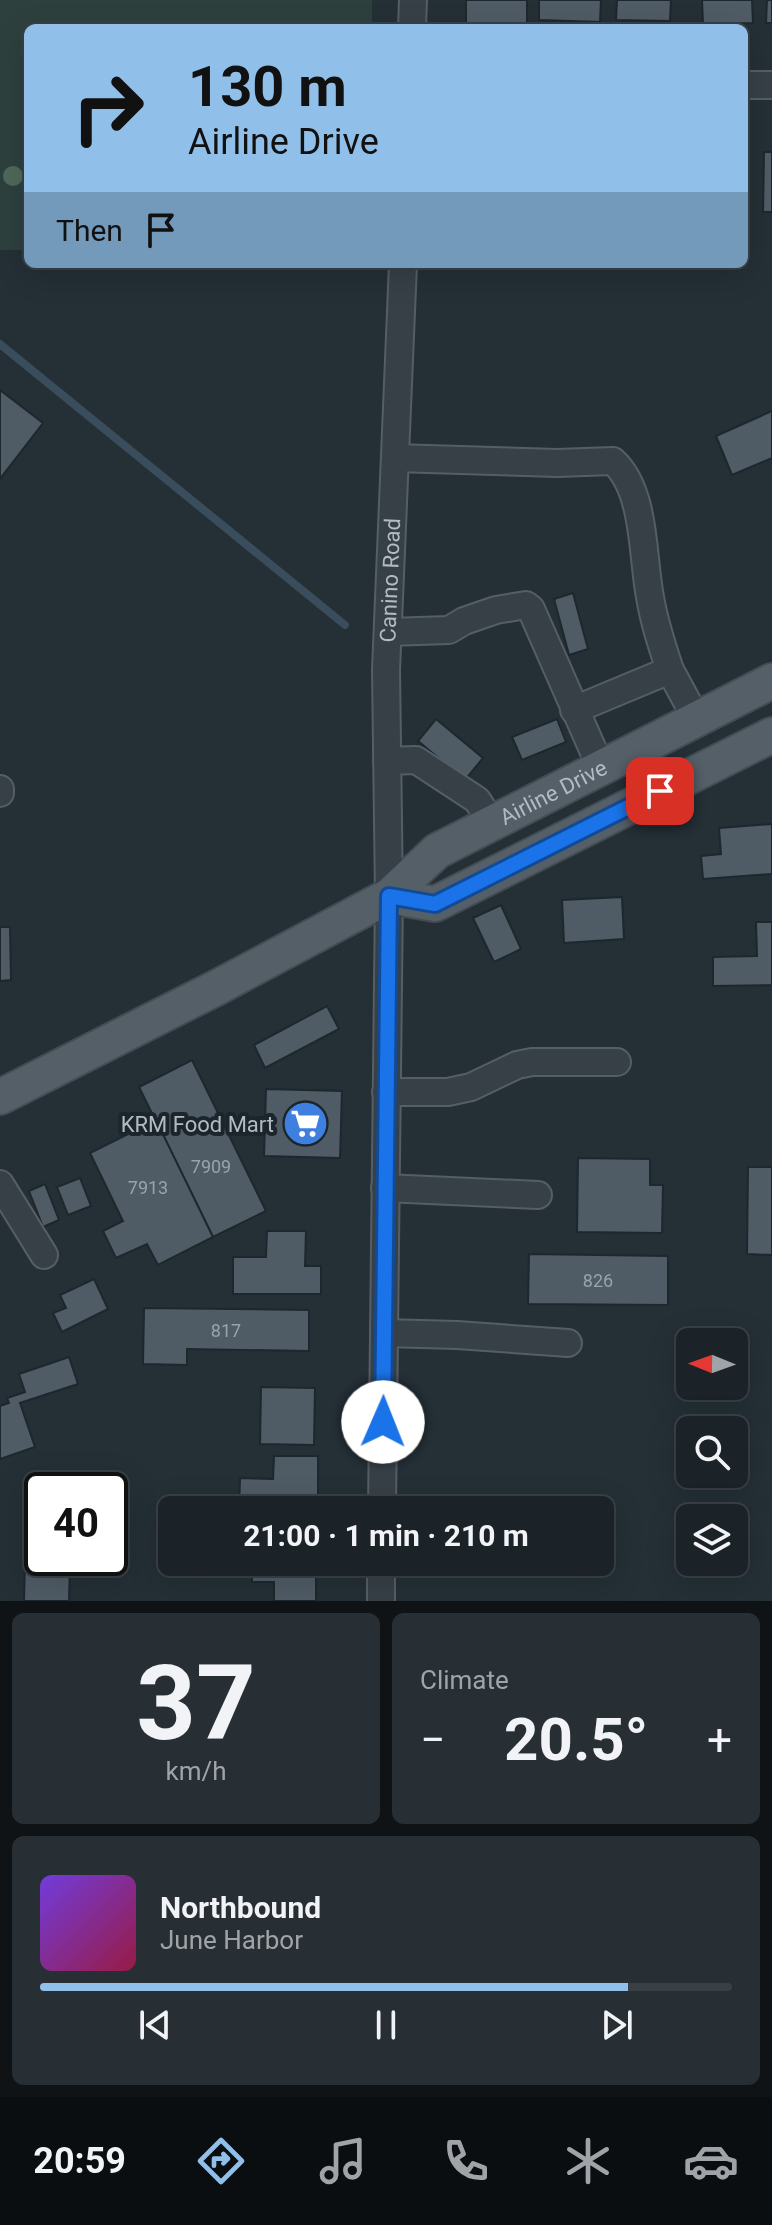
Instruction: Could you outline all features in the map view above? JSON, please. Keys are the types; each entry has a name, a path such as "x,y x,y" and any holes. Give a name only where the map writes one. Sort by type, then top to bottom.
{"main road":[{"name":"Airline Drive","path":"0,1097 389,896 437,851 772,681"},
{"name":"Airline Drive","path":"389,896 435,904 772,735"}],"street":[{"path":"412,24 413,0"},
{"path":"748,85 772,85"},
{"name":"Canino Road","path":"382,1496 389,896 388,632 403,268"},
{"path":"395,458 557,463 613,461 627,478 633,495 650,597 670,670 697,720"},
{"path":"388,632 449,630 464,621 496,610 526,605 531,609 601,768"},
{"path":"574,710 670,670"},
{"path":"387,761 416,760 477,800 492,823"},
{"path":"386,1092 448,1092 471,1087 517,1065 532,1062 617,1062"},
{"path":"0,1184 44,1255"},
{"path":"385,1188 538,1195"},
{"path":"384,1333 568,1343"},
{"path":"381,1576 381,1601"}],"green space":[{"path":"0,0 372,0 372,24 24,24 24,250 0,250"}],"building":[{"path":"466,0 527,0 527,24 466,24"},
{"path":"539,0 601,0 600,22 539,20"},
{"path":"617,0 671,0 670,21 616,20"},
{"path":"702,0 752,0 753,23 703,24"},
{"path":"767,0 772,0 772,23 766,23"},
{"path":"764,152 772,152 772,212 763,212"},
{"path":"0,390 43,423 0,479"},
{"path":"772,411 772,458 732,475 716,436"},
{"path":"573,593 588,649 569,655 554,599"},
{"path":"436,719 483,758 465,780 418,741"},
{"path":"557,719 566,742 522,760 512,737"},
{"path":"772,824 772,874 703,879 701,856 721,854 719,828"},
{"path":"622,897 624,939 564,943 562,900"},
{"path":"501,905 521,949 494,962 473,918"},
{"path":"756,922 772,922 772,985 713,986 713,957 757,956"},
{"path":"0,927 10,927 11,980 0,981"},
{"path":"327,1006 339,1029 265,1068 254,1045"},
{"path":"192,1060 266,1211 213,1237 139,1087"},
{"path":"266,1089 342,1091 340,1158 264,1156"},
{"path":"156,1120 213,1237 158,1265 147,1244 116,1258 103,1231 123,1221 90,1153"},
{"path":"578,1158 650,1159 650,1185 663,1185 662,1233 577,1232"},
{"path":"748,1167 772,1167 772,1255 747,1254"},
{"path":"80,1178 91,1206 68,1215 57,1187"},
{"path":"45,1184 59,1220 43,1227 29,1191"},
{"path":"267,1231 306,1231 305,1266 321,1266 321,1294 233,1294 233,1257 266,1257"},
{"path":"529,1254 668,1256 668,1305 528,1304"},
{"path":"94,1279 108,1309 62,1332 53,1313 66,1308 60,1295"},
{"path":"144,1308 309,1310 309,1351 187,1349 187,1365 143,1364"},
{"path":"69,1357 78,1384 20,1403 35,1447 0,1459 0,1406 9,1403 7,1398 25,1392 19,1374"},
{"path":"261,1387 315,1388 314,1445 260,1444"},
{"path":"274,1456 318,1456 318,1496 239,1496 240,1478 273,1479"},
{"path":"25,1576 70,1576 69,1601 24,1601"},
{"path":"252,1576 316,1576 316,1601 274,1601 274,1582 252,1582"}],"waterway":[{"path":"0,344 345,625"}],"place":[{"name":"KRM Food Mart","path":"305,1124"}],"route":[{"path":"383,1422 389,896 435,904 660,791"}]}
